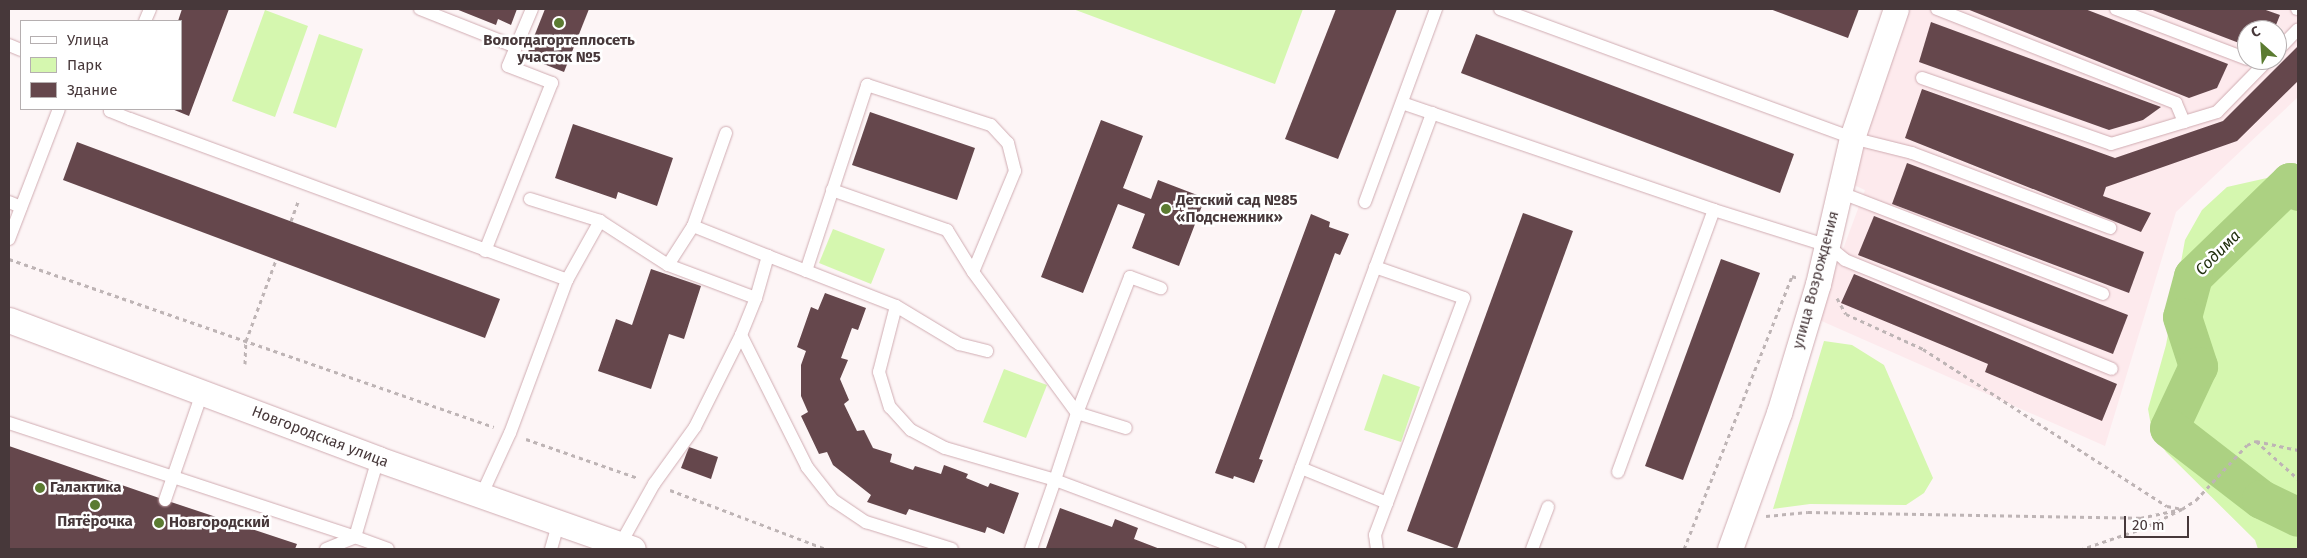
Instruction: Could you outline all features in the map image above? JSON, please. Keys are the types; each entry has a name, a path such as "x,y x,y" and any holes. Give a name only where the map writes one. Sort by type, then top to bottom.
{"street":[{"name":"улица Возрождения","path":"1730,549 1778,413 1818,284 1852,138 1896,9"},
{"name":"Новгородская улица","path":"9,320 378,459 558,524 627,546"}],"lane":[{"path":"420,9 516,47"},
{"path":"485,251 552,83 508,66 532,9"},
{"path":"1365,202 1436,9"},
{"path":"1500,9 1852,138 1912,153 2110,228"},
{"path":"1936,9 2176,103 2184,122"},
{"path":"2116,9 2237,56"},
{"path":"2287,41 2298,29"},
{"path":"1922,78 2111,144 2217,112 2258,70"},
{"path":"806,271 867,85 991,125 1008,142 1016,171 973,272"},
{"path":"1402,103 1714,210 1828,246 1846,260 2112,369"},
{"path":"9,239 15,205 59,110"},
{"path":"107,110 567,280"},
{"path":"1271,549 1432,113"},
{"path":"668,265 693,226 726,133"},
{"path":"832,190 947,230 973,272 1077,413 1126,428"},
{"path":"1839,192 2103,294"},
{"path":"530,199 600,221 668,265 756,298"},
{"path":"1618,472 1714,210"},
{"path":"481,496 510,433 567,280 600,221"},
{"path":"693,226 896,306 959,344 987,351"},
{"path":"627,546 654,484 695,427 740,335 756,298 768,256"},
{"path":"1375,267 1464,298 1375,535 1377,549"},
{"path":"1031,549 1077,413 1130,277 1161,288"},
{"path":"896,306 879,372 890,407 911,430 945,448 1055,480 1240,549"},
{"path":"740,335 807,468 833,500 866,522 949,549"},
{"path":"165,500 202,394"},
{"path":"9,422 388,549"},
{"path":"355,537 378,459"},
{"path":"1301,468 1387,503"},
{"path":"1532,549 1548,507"},
{"path":"551,549 558,524"},
{"path":"326,549 355,537"}],"path":[{"path":"291,221 304,184"},
{"path":"9,259 510,433"},
{"path":"244,364 246,341 276,260"},
{"path":"1684,549 1792,276"},
{"path":"1818,284 1834,292 1846,314 1923,349 2167,506 2182,509"},
{"path":"2256,441 2298,479"},
{"path":"2082,549 2144,528 2182,509 2196,500 2247,444 2256,441 2298,450"},
{"path":"1741,518 1808,512 2140,518 2182,509"}],"shaded area":[{"path":"1909,9 2298,9 2298,97 2176,212 2105,446 1817,319 1865,190 1847,182"}],"green space":[{"path":"1073,9 1303,9 1275,84"},
{"path":"265,10 308,26 275,117 232,101"},
{"path":"319,34 363,49 336,128 293,113"},
{"path":"2298,171 2298,549 2258,549 2255,540 2166,452 2152,431 2148,409 2166,345 2185,240 2202,210 2227,187"},
{"path":"833,229 885,249 871,284 819,263"},
{"path":"1824,341 1852,345 1884,365 1933,478 1924,493 1906,505 1810,504 1773,509"},
{"path":"1004,369 1047,385 1026,438 983,422"},
{"path":"1383,374 1420,387 1401,442 1364,430"}],"building":[{"path":"182,9 229,9 189,116 174,110 182,110 182,20 178,20"},
{"path":"456,9 517,9 511,25 498,19 496,25"},
{"path":"545,9 589,9 564,72 526,57"},
{"path":"1336,9 1397,9 1338,159 1285,139"},
{"path":"1770,9 1859,9 1848,38"},
{"path":"1967,9 2085,9 2228,64 2217,88 2189,98"},
{"path":"2150,9 2263,9 2280,15 2278,20 2237,20 2237,42"},
{"path":"1931,22 2161,107 2143,120 2109,130 1919,62"},
{"path":"1476,34 1794,154 1780,193 1461,73"},
{"path":"2298,46 2298,81 2237,141 2106,187 2103,196 2151,213 2141,232 1905,138 1922,89 2115,158 2223,121 2274,70 2287,70 2287,57"},
{"path":"870,112 975,148 957,200 852,165"},
{"name":"Детский сад №85 «Подснежник»","path":"1101,120 1143,136 1123,188 1151,199 1158,180 1205,198 1179,266 1132,248 1145,214 1118,204 1083,293 1041,277"},
{"path":"573,124 673,158 657,206 618,192 616,199 555,178"},
{"path":"77,142 500,299 485,338 63,180"},
{"path":"1907,163 2144,252 2129,293 1892,204"},
{"path":"1523,213 1573,231 1457,549 1407,531"},
{"path":"1311,214 1330,222 1329,227 1349,234 1340,255 1335,253 1259,459 1263,460 1254,483 1234,476 1233,479 1215,473"},
{"path":"1874,216 2128,315 2113,354 1858,255"},
{"path":"1721,259 1760,273 1683,480 1645,466"},
{"path":"651,269 701,286 684,339 669,334 651,389 598,371 616,319 632,325"},
{"path":"1854,274 2117,384 2102,421 1985,372 1988,364 1841,303"},
{"path":"825,293 866,308 858,330 852,328 841,358 848,360 840,379 849,400 844,404 857,431 864,430 873,448 892,454 890,462 913,470 915,466 941,474 944,465 968,474 966,478 988,487 990,483 1019,493 1004,534 987,527 985,533 909,509 906,515 867,502 871,495 833,465 827,452 819,454 801,416 808,412 801,396 801,365 806,351 797,347 811,307 818,310"},
{"path":"9,446 297,544 295,549 9,549"},
{"path":"689,447 718,457 711,479 681,468"},
{"path":"1060,508 1112,527 1115,519 1138,528 1134,539 1160,549 1046,548"}],"waterway":[{"name":"Содима","path":"2298,191 2290,182 2193,276 2182,317 2198,366 2169,428 2261,499 2298,517"}],"place":[{"name":"Вологдагортеплосеть участок №5","path":"559,23"},
{"name":"Детский сад №85 «Подснежник»","path":"1166,209"},
{"name":"Галактика","path":"40,488"},
{"name":"Пятёрочка","path":"95,505"},
{"name":"Новгородский","path":"159,523"}]}
